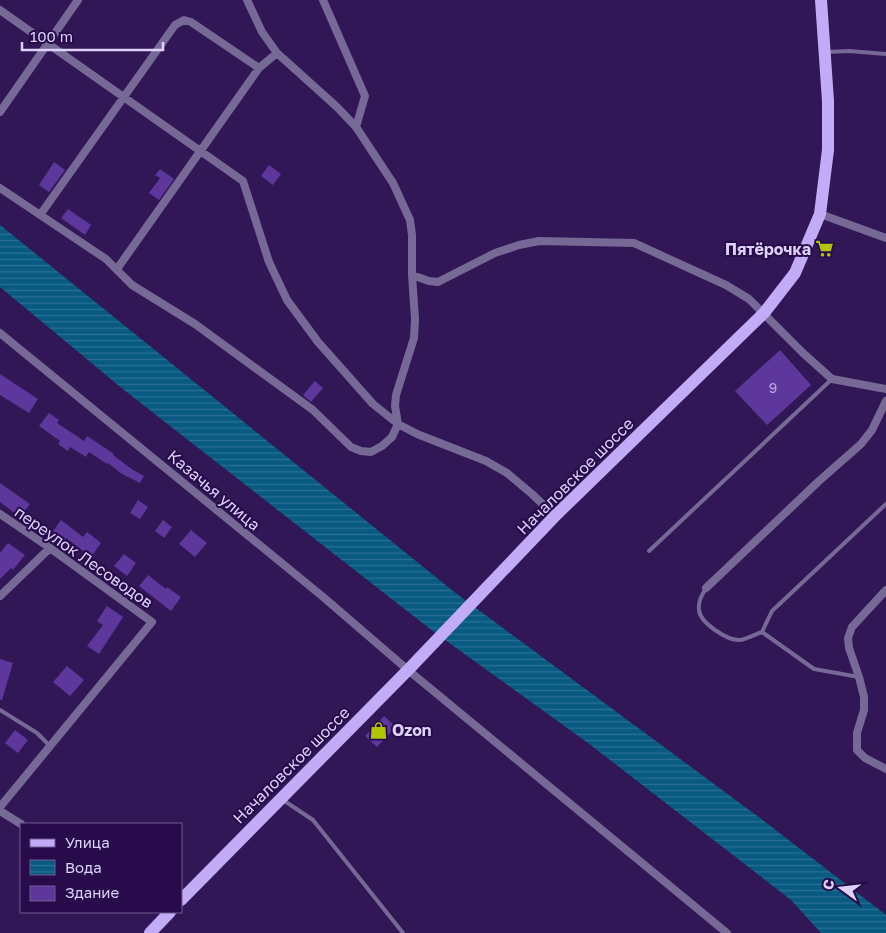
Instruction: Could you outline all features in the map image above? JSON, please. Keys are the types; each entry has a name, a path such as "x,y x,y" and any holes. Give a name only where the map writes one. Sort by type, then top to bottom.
{"main road":[{"name":"Началовское шоссе","path":"182,899 408,670 555,516 764,313 796,272 820,214 828,150 828,101 822,0"},
{"path":"150,933 164,913"}],"street":[{"path":"0,112 78,0"},
{"path":"0,188 106,259 132,285 195,324 312,410 351,447 371,452 382,446 392,437 398,424 395,406 396,395 414,338 415,319 410,220 393,183 356,127 337,107 277,53 262,32 247,0"},
{"path":"323,0 364,96 356,127"},
{"path":"0,10 242,181 269,262 287,300 318,342 373,404 398,424 417,434 486,461 507,473 555,516"},
{"path":"40,215 175,25 184,20 191,22 259,68"},
{"path":"117,269 259,68 277,53"},
{"path":"820,214 886,238"},
{"path":"412,275 438,282 495,253 539,240 634,244 726,285 749,300 832,379 886,389"},
{"name":"Казачья улица","path":"0,333 322,596 408,670 727,933"},
{"path":"706,588 861,444 872,430 886,401"},
{"name":"переулок Лесоводов","path":"0,514 152,622 50,746"},
{"path":"0,596 50,548"},
{"path":"886,590 852,627 848,638 849,648 860,677 864,710 857,733 857,750 865,758 886,768"},
{"path":"0,806 50,746"},
{"path":"0,811 20,823"}],"lane":[{"path":"825,52 849,51 886,54"},
{"path":"650,551 832,379"},
{"path":"706,588 700,600 698,612 707,625 723,635 739,640 762,632 772,611 886,504"},
{"path":"762,632 814,669 860,677"},
{"path":"0,710 37,733 50,746"},
{"path":"282,799 313,820 403,933"}],"water":[{"path":"0,225 453,591 760,818 886,915 886,933 821,933 791,900 588,743 434,632 124,390 0,287"}],"building":[{"path":"54,162 65,170 49,192 39,185"},
{"path":"269,165 281,174 273,185 261,176"},
{"path":"160,169 174,179 159,200 149,193 160,178 155,175"},
{"path":"68,209 91,225 85,235 61,218"},
{"path":"780,350 811,385 767,425 735,391"},
{"path":"0,374 38,399 29,413 0,395"},
{"path":"315,381 323,388 311,402 303,395"},
{"path":"49,413 59,420 57,423 84,441 87,436 144,476 140,483 122,474 89,452 86,457 70,447 68,451 58,444 60,441 39,426"},
{"path":"0,483 30,504 20,517 0,502"},
{"path":"138,500 148,507 140,519 130,513"},
{"path":"61,520 83,537 87,532 101,543 91,557 66,538 64,542 52,533"},
{"path":"163,520 172,527 164,538 155,531"},
{"path":"191,530 207,543 195,557 179,544"},
{"path":"8,543 25,555 13,570 11,568 0,579 0,553"},
{"path":"124,554 136,563 127,576 114,566"},
{"path":"148,575 166,589 167,587 181,597 171,611 139,586"},
{"path":"107,606 123,617 99,654 87,646 103,625 97,621"},
{"path":"0,659 13,663 2,700 0,700"},
{"path":"67,666 84,680 70,696 53,682"},
{"path":"384,716 396,727 377,747 365,736"},
{"path":"15,730 28,740 18,753 5,743"}],"place":[{"name":"Пятёрочка","path":"825,249"},
{"name":"Ozon","path":"378,730"}]}
